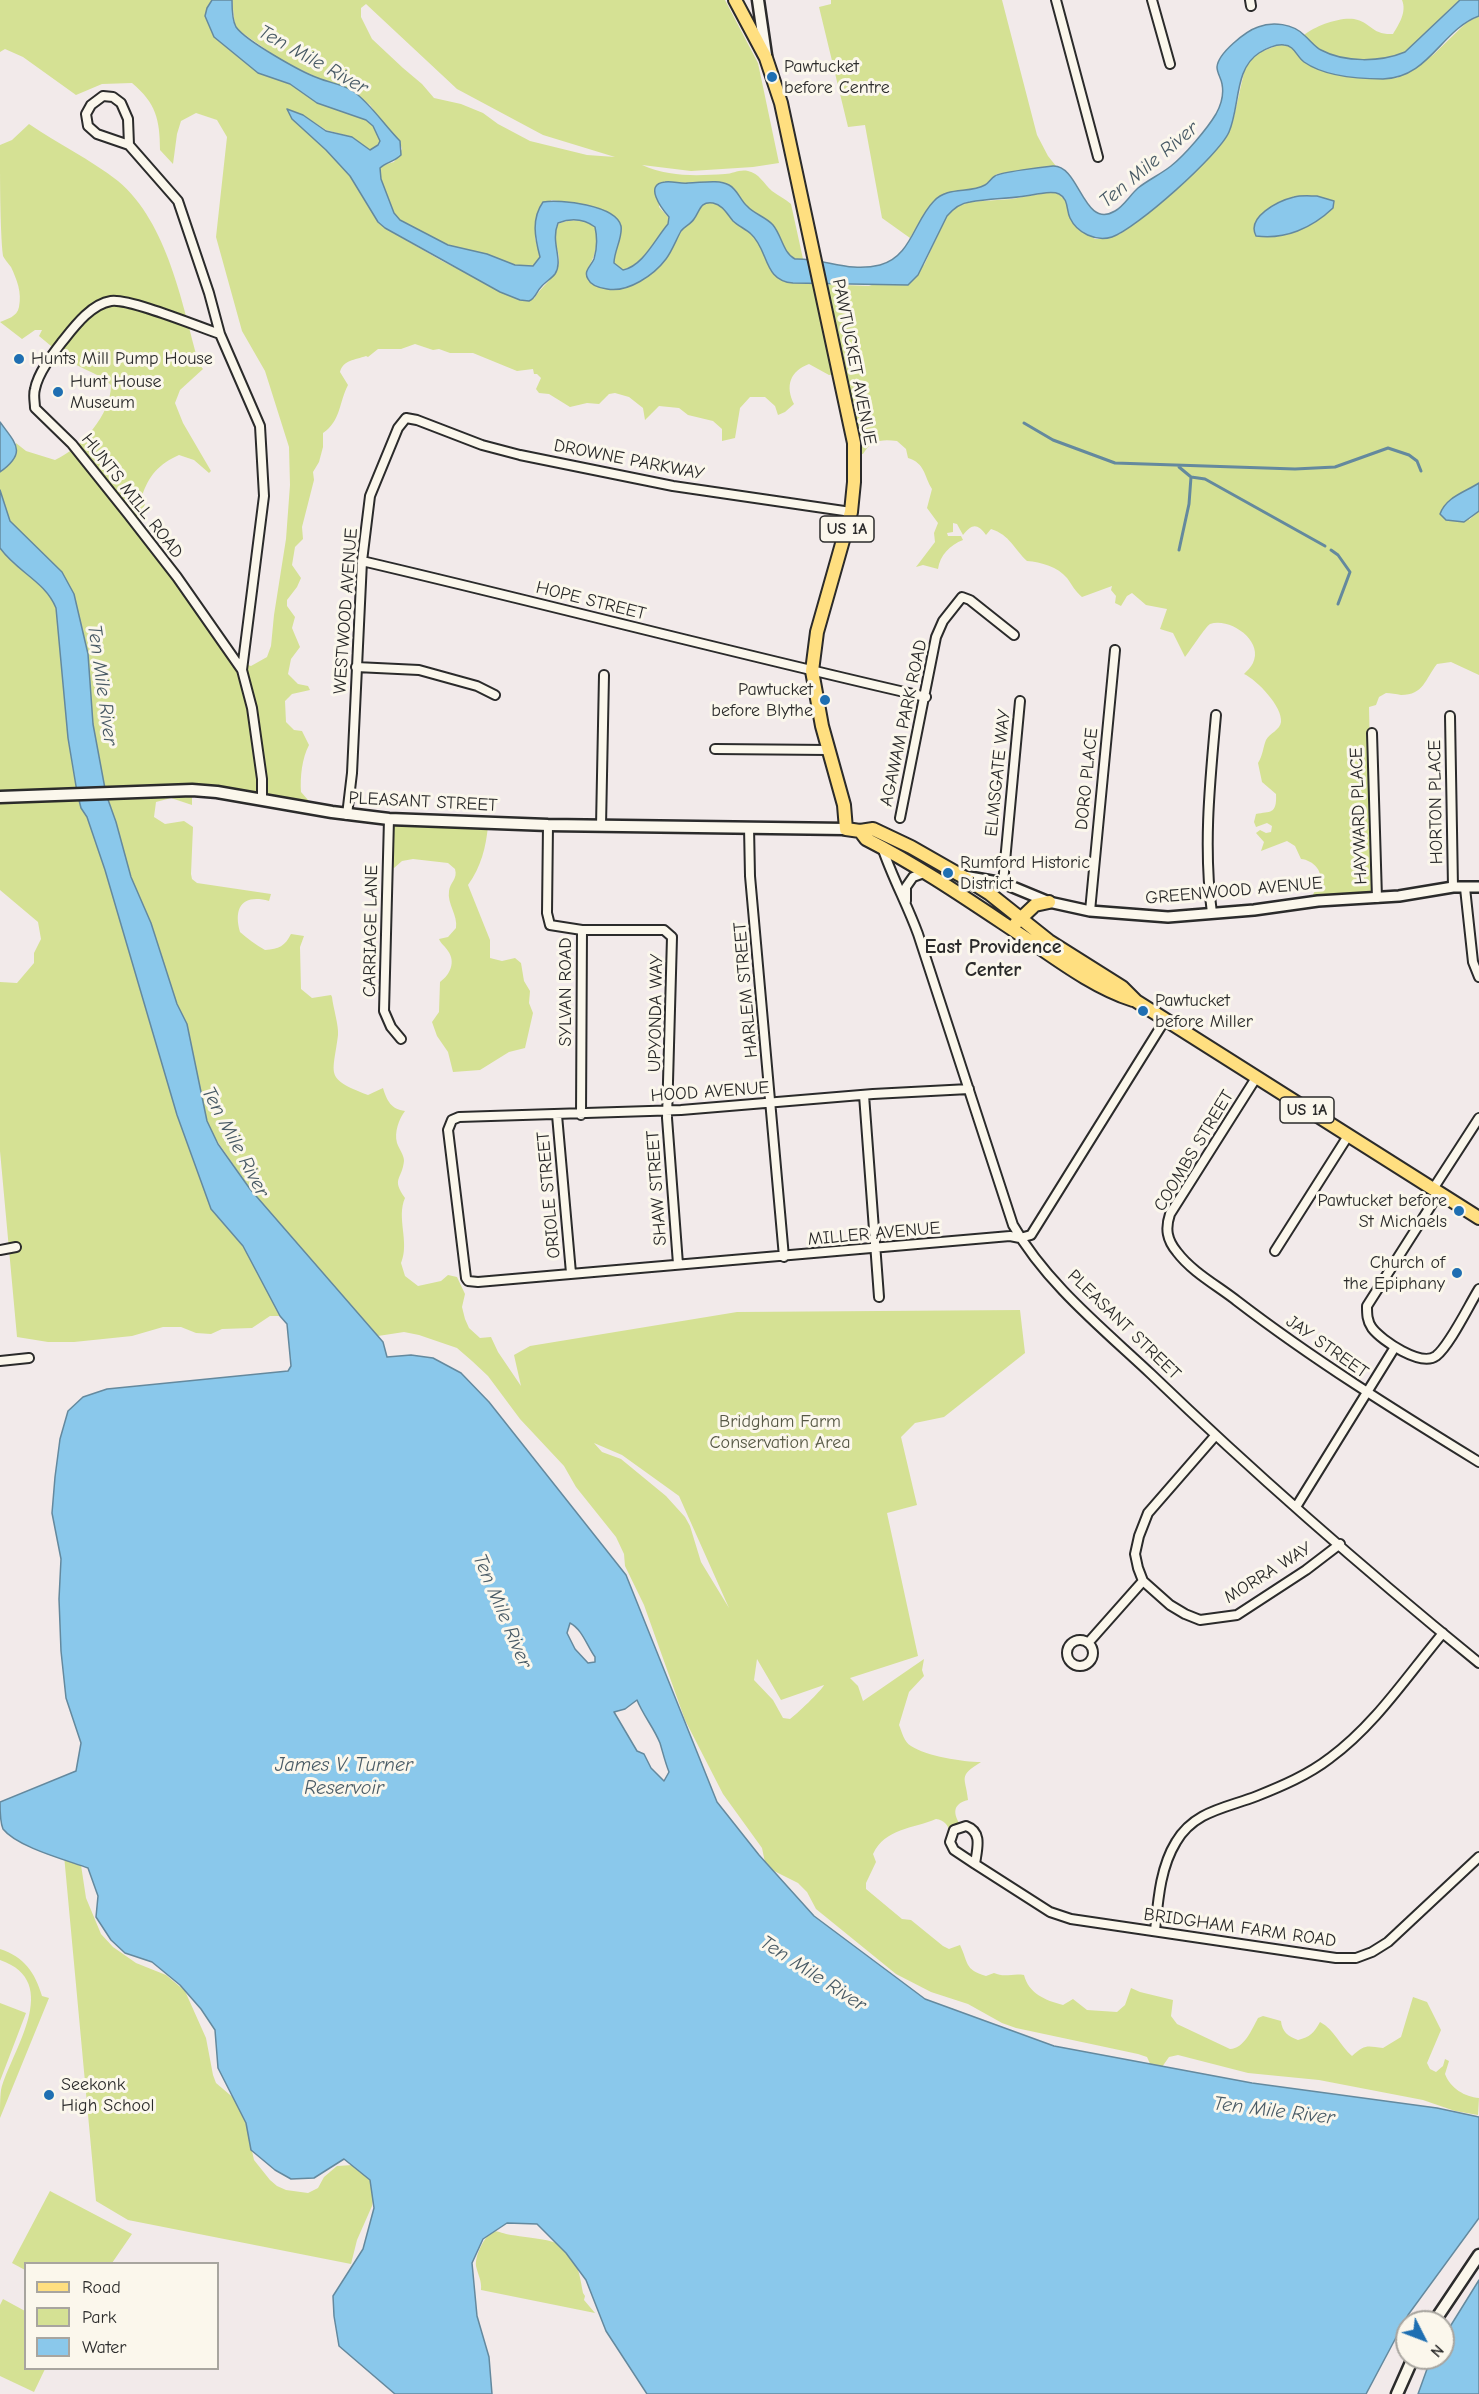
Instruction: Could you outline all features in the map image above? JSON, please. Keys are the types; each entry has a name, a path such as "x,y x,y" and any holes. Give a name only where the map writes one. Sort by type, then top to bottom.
{"main road":[{"name":"PAWTUCKET AVENUE","path":"735,0 766,58 781,103 854,443 851,512 817,632 812,671 817,705 844,805 846,829"},
{"path":"758,0 766,58"},
{"name":"PLEASANT STREET","path":"0,796 192,790 262,799 347,815 388,819 548,825 846,829"},
{"name":"US 1A","path":"846,829 860,831 873,829 911,847 960,875 990,894 1049,941 1113,980 1136,1001 1479,1218"},
{"name":"US 1A","path":"860,831 866,839 924,873 1115,995 1136,1001"},
{"path":"1011,929 1019,918 1035,905 1049,902"},
{"path":"1442,2310 1479,2255"},
{"path":"1397,2394 1408,2370"}],"street":[{"path":"1056,0 1098,157"},
{"path":"1152,0 1170,64"},
{"name":"HUNTS MILL ROAD","path":"129,146 128,119 122,103 113,97 97,98 86,114 87,126 97,134 129,146 178,201 209,293 220,334 260,426 264,496 242,670"},
{"name":"HUNTS MILL ROAD","path":"220,334 153,310 123,302 112,300 100,304 84,318 48,360 35,389 35,408 72,444 128,514 177,577 242,670 252,708 262,779 262,799"},
{"name":"DROWNE PARKWAY","path":"406,418 482,445 520,454 673,486 851,512"},
{"name":"WESTWOOD AVENUE","path":"347,815 352,773 362,561 370,496 398,428 406,418"},
{"name":"HOPE STREET","path":"362,561 926,697"},
{"name":"AGAWAM PARK ROAD","path":"900,818 926,697 936,637 943,621 962,597 970,600 1014,634"},
{"name":"DORO PLACE","path":"1090,911 1115,650"},
{"path":"357,667 419,670 477,686 495,695"},
{"path":"601,825 604,675"},
{"name":"ELMSGATE WAY","path":"1002,883 1020,701"},
{"path":"1212,913 1208,845 1209,791 1216,715"},
{"name":"HORTON PLACE","path":"1450,716 1453,887"},
{"name":"HAYWARD PLACE","path":"1372,733 1377,898"},
{"path":"715,749 829,750"},
{"name":"CARRIAGE LANE","path":"388,819 384,1011 391,1027 401,1039"},
{"name":"SYLVAN ROAD","path":"548,825 547,920 553,927 582,930 581,1115"},
{"name":"HARLEM STREET","path":"749,827 750,876 784,1257"},
{"name":"PLEASANT STREET","path":"882,847 892,878 906,902 1012,1225 1026,1248 1073,1300 1215,1436 1479,1663"},
{"path":"906,902 906,887 913,877 924,873"},
{"name":"GREENWOOD AVENUE","path":"960,875 1002,883 1049,902 1090,911 1168,916 1318,901 1377,898 1453,887 1479,887"},
{"path":"1465,888 1473,962 1479,977"},
{"name":"UPYONDA WAY","path":"582,930 664,930 672,937 669,1110"},
{"path":"1020,1238 1031,1235 1165,1020"},
{"name":"COOMBS STREET","path":"1170,1241 1166,1226 1170,1214 1256,1078"},
{"name":"HOOD AVENUE","path":"468,1281 464,1272 448,1130 452,1120 669,1110 969,1089"},
{"path":"864,1095 879,1297"},
{"name":"SHAW STREET","path":"669,1110 678,1264"},
{"name":"ORIOLE STREET","path":"557,1115 571,1273"},
{"path":"1479,1118 1367,1306 1368,1321 1374,1330 1395,1347 1420,1359 1428,1359 1436,1356 1479,1289"},
{"path":"1275,1251 1348,1136"},
{"name":"MILLER AVENUE","path":"468,1281 784,1257 1010,1236 1020,1238"},
{"name":"JAY STREET","path":"1170,1241 1185,1261 1267,1323 1365,1392 1479,1462"},
{"path":"0,1250 16,1247"},
{"path":"1296,1507 1365,1392 1395,1347"},
{"path":"0,1361 29,1358"},
{"path":"1088,1643 1143,1581 1136,1554 1139,1536 1148,1513 1215,1436"},
{"name":"MORRA WAY","path":"1143,1581 1170,1605 1200,1620 1237,1615 1306,1570 1340,1544"},
{"path":"1155,1931 1163,1875 1175,1843 1188,1825 1215,1808 1282,1786 1328,1760 1357,1737 1443,1633"},
{"name":"BRIDGHAM FARM ROAD","path":"975,1864 978,1842 976,1833 966,1826 957,1827 950,1836 951,1846 975,1864 1050,1912 1071,1919 1305,1954 1356,1958 1388,1942 1479,1857"}],"green space":[{"name":"Bridgham Farm Conservation Area","path":"0,0 212,0 207,8 258,73 290,84 317,103 367,120 373,126 380,141 370,150 352,137 326,130 303,115 326,150 350,176 385,228 442,261 520,300 534,299 558,267 559,257 555,236 558,224 577,220 595,227 596,250 587,270 636,283 656,270 666,259 682,230 695,218 698,209 705,203 716,203 722,207 734,222 751,234 758,242 769,266 816,284 869,286 924,265 947,215 953,209 968,202 1057,193 1066,201 1069,216 1074,224 1095,239 1105,239 1120,234 1147,213 1233,121 1245,68 1258,53 1286,44 1293,48 1303,61 1326,71 1365,78 1397,78 1433,55 1466,23 1479,16 1479,483 1470,488 1469,520 1479,511 1479,675 1451,662 1437,664 1423,685 1415,692 1401,695 1386,693 1379,697 1376,705 1369,707 1373,895 1312,898 1319,885 1319,871 1314,864 1301,859 1295,846 1287,841 1261,851 1264,842 1256,833 1260,830 1266,833 1271,832 1272,826 1267,823 1256,827 1254,822 1256,814 1274,809 1276,794 1262,782 1258,763 1266,740 1280,725 1281,716 1268,695 1256,682 1244,674 1252,664 1255,655 1250,639 1235,627 1227,624 1210,624 1185,657 1173,633 1160,629 1167,609 1146,605 1132,593 1127,596 1121,606 1115,603 1116,596 1111,590 1112,586 1082,597 1059,571 1043,564 1027,561 1003,535 991,529 986,535 975,526 963,535 957,524 953,523 953,532 947,533 948,536 961,536 963,540 946,551 938,569 923,565 916,567 935,542 934,533 938,523 927,508 932,489 923,470 918,463 908,458 906,449 897,441 886,440 873,443 863,454 852,454 836,374 829,375 809,364 797,371 791,380 790,391 794,404 785,412 778,415 775,406 765,397 750,397 740,408 735,438 722,441 722,429 713,421 688,415 679,408 659,406 645,420 643,408 629,397 615,393 609,394 599,404 587,403 570,407 549,394 539,393 536,389 541,378 534,374 533,369 517,371 473,353 450,353 415,344 401,349 378,349 368,357 344,365 340,372 348,385 333,423 323,433 323,447 319,462 313,472 314,480 302,527 303,539 295,547 292,565 301,578 287,600 287,606 295,617 292,628 300,647 291,659 288,674 298,684 308,686 310,690 292,694 285,701 286,722 294,730 302,731 309,745 303,762 301,780 301,792 309,801 308,807 192,789 192,805 171,798 156,802 154,817 165,824 184,821 193,827 191,874 192,879 197,883 271,894 269,901 253,899 242,904 239,909 240,932 246,937 265,950 281,946 291,934 304,936 300,947 301,989 312,998 331,995 332,997 338,1031 335,1074 344,1084 368,1095 383,1088 390,1104 405,1111 396,1134 404,1161 398,1183 405,1198 402,1214 404,1247 401,1263 405,1276 418,1286 441,1281 448,1275 457,1277 465,1294 462,1307 469,1328 480,1338 491,1337 498,1352 521,1386 514,1355 530,1346 737,1312 1020,1310 1025,1353 944,1417 915,1423 901,1437 917,1505 887,1513 918,1656 850,1678 858,1686 863,1701 924,1659 922,1670 924,1676 909,1692 899,1725 905,1739 911,1746 926,1753 955,1760 981,1762 969,1771 965,1778 968,1800 959,1804 955,1814 961,1826 950,1832 945,1823 936,1819 892,1834 878,1845 873,1854 876,1862 866,1883 866,1889 902,1919 911,1920 943,1946 949,1949 960,1945 968,1965 974,1971 986,1976 994,1973 1024,1975 1026,1982 1034,1992 1044,1998 1063,2005 1073,1999 1087,2010 1117,2012 1125,2005 1131,1988 1173,2000 1171,2016 1177,2024 1230,2049 1243,2042 1258,2018 1263,2016 1281,2021 1286,2033 1298,2040 1311,2034 1320,2022 1330,2029 1352,2056 1366,2047 1383,2048 1401,2037 1413,1997 1427,2002 1441,2030 1427,2063 1430,2069 1436,2072 1443,2066 1445,2059 1449,2061 1445,2074 1447,2079 1459,2091 1479,2098 1478,2115 1455,2111 1423,2100 1319,2080 1248,2073 1178,2055 1169,2057 1162,2067 1151,2066 1147,2057 1138,2054 1002,2023 968,2004 931,1992 896,1974 816,1909 807,1892 798,1883 766,1867 762,1848 723,1794 685,1720 644,1605 625,1566 624,1554 616,1537 576,1487 564,1466 520,1419 488,1376 457,1348 404,1332 378,1336 250,1189 211,1132 187,1024 177,1004 151,923 131,877 106,794 93,724 88,654 74,594 10,521 0,490 0,471 12,460 16,443 26,451 55,460 65,455 84,439 100,419 110,396 111,385 62,355 39,336 42,330 35,330 22,339 0,322 16,313 20,296 11,267 3,256 0,145 12,140 29,124 118,181 135,198 161,242 179,291 199,364 203,369 180,390 175,403 183,423 211,471 209,473 194,460 179,455 166,462 152,476 145,489 142,496 145,504 137,523 242,663 251,666 267,657 271,646 286,539 290,485 289,447 265,371 242,331 216,237 227,137 217,120 196,113 181,121 173,164 160,150 159,130 151,105 132,83 102,84 76,95 23,57 5,49 0,52","holes":["594,1443 622,1455 679,1496 729,1608 701,1562 685,1517 666,1496 621,1459 602,1452","757,1659 781,1700 824,1685 793,1717 783,1718 773,1700 754,1680"]},
{"path":"232,0 725,0 758,63 779,163 691,171 642,165 662,172 683,175 752,172 772,191 791,204 803,259 789,256 772,224 747,208 735,189 728,184 717,182 684,184 665,182 659,207 669,218 668,224 646,254 639,261 624,269 617,268 614,259 621,233 589,205 551,200 535,238 540,257 533,266 515,265 448,245 400,220 394,213 381,179 380,168 394,162 402,149 400,142 382,123 370,105 337,84 320,79 281,60 235,26","holes":["366,4 457,89 543,135 615,157 587,155 530,141 483,113 461,104 434,98 422,84 372,39 361,17 361,8"]},
{"path":"831,0 1002,0 1037,135 1056,166 997,174 985,185 926,211 910,238 882,218 865,125 848,127 819,7 831,4"},
{"path":"1402,0 1460,0 1413,47 1396,56 1375,60 1341,57 1319,49 1304,35 1314,28 1341,19 1354,19 1380,32 1393,34 1403,13"},
{"path":"0,548 14,564 38,583 56,608 68,738 77,792 105,870 177,1115 211,1209 243,1246 280,1316 270,1316 252,1328 222,1329 211,1334 196,1333 181,1327 163,1327 132,1336 74,1342 48,1342 17,1337 0,1151 0,982 17,983 34,963 34,953 41,939 38,922 0,890"},
{"path":"387,820 488,826 482,857 468,885 490,940 490,958 502,961 515,958 521,963 524,981 530,991 529,1003 533,1013 525,1048 509,1052 480,1070 453,1072 448,1052 437,1036 432,1022 439,1012 440,982 447,976 452,964 447,949 439,939 448,937 456,928 449,896 455,869 448,863 413,859 402,861 394,868 385,865"},
{"path":"64,1855 73,1858 81,1865 86,1898 101,1934 113,1947 136,1963 166,1975 185,1991 206,2038 216,2083 236,2100 245,2119 254,2160 270,2180 286,2190 308,2193 318,2188 324,2177 337,2166 353,2165 371,2175 374,2194 372,2206 357,2240 351,2264 128,2220 96,2201"},
{"path":"0,1949 16,1956 27,1966 42,1996 49,1998 0,2118 1,2090 22,2038 31,2001 29,1984 19,1970 0,1960"},
{"path":"0,2003 26,2013 0,2081"},
{"path":"50,2191 132,2234 113,2262 24,2262 24,2269 12,2263"},
{"path":"493,2231 541,2239 562,2246 575,2261 585,2296 584,2300 595,2313 481,2290 476,2266 477,2257 483,2242"},
{"path":"3,2299 24,2310 24,2370 45,2370 34,2392 0,2376 0,2305"}],"water":[{"path":"212,0 232,0 234,21 242,33 274,56 318,78 353,91 366,102 400,141 401,155 380,168 381,179 394,213 400,220 448,245 487,254 515,265 533,266 540,257 535,222 543,202 586,205 609,213 617,219 621,226 614,263 623,270 643,258 668,224 669,217 659,203 655,192 655,187 665,182 725,183 735,190 750,209 773,225 785,249 795,259 857,267 880,265 899,254 927,209 940,196 979,188 995,176 1005,173 1053,166 1062,168 1070,175 1088,205 1096,212 1104,214 1115,211 1138,188 1171,166 1201,134 1216,114 1222,99 1222,84 1217,69 1219,61 1233,43 1253,29 1270,24 1289,26 1299,31 1319,49 1341,57 1363,60 1385,58 1405,52 1460,0 1479,0 1479,16 1454,32 1424,62 1399,77 1374,79 1331,74 1304,62 1293,49 1287,46 1274,46 1261,51 1251,60 1241,78 1232,122 1222,143 1176,190 1139,220 1112,237 1094,237 1077,228 1070,218 1066,202 1057,193 978,201 960,205 947,216 918,275 908,285 793,283 776,277 751,234 733,221 720,206 709,203 701,207 693,221 681,231 668,256 655,271 640,282 615,290 596,286 589,281 587,276 596,251 595,227 577,220 558,223 555,237 557,269 529,301 500,292 378,222 350,176 292,119 287,109 303,115 326,131 352,137 370,150 380,141 373,126 366,120 317,103 290,84 258,73 214,37 205,16"},
{"path":"1297,196 1317,196 1334,201 1333,208 1307,227 1277,236 1256,236 1255,222 1272,206"},
{"path":"0,422 14,442 16,453 9,465 0,472"},
{"path":"1479,483 1479,511 1464,522 1446,520 1440,514 1451,499"},
{"name":"James V. Turner Reservoir","path":"0,490 10,521 62,572 74,594 88,654 93,724 106,794 131,877 151,923 177,1004 187,1024 207,1121 218,1144 250,1189 383,1342 387,1357 411,1355 433,1358 461,1373 489,1402 626,1575 717,1802 759,1855 814,1916 925,1999 1054,2046 1252,2083 1437,2108 1479,2117 1479,2218 1412,2310 1395,2310 1395,2339 1366,2394 647,2394 606,2331 586,2280 566,2253 537,2224 507,2223 483,2239 472,2263 477,2316 489,2357 492,2394 395,2394 339,2346 333,2296 363,2249 374,2208 370,2180 344,2159 314,2178 291,2179 275,2170 251,2150 246,2123 218,2068 215,2030 201,2009 180,1985 152,1962 125,1953 111,1940 96,1917 98,1896 88,1868 19,1842 3,1829 1,1823 0,1802 76,1771 81,1743 66,1698 59,1599 61,1559 52,1513 60,1439 68,1411 83,1397 107,1389 288,1371 291,1366 287,1324 280,1316 243,1246 211,1209 177,1115 105,870 87,817 81,808 68,738 56,608 38,583 0,548","holes":["570,1623 581,1633 595,1657 595,1662 588,1663 575,1649 567,1633","637,1700 660,1743 669,1772 664,1781 651,1768 644,1754 637,1751 614,1712 625,1709"]},
{"path":"1479,2280 1479,2394 1418,2394 1427,2370 1455,2370 1455,2319"}],"waterway":[{"path":"1024,423 1053,440 1115,463 1295,469 1335,467 1388,448 1409,455 1417,461 1421,471"},
{"path":"1179,467 1191,477 1205,479 1325,546"},
{"path":"1179,550 1189,504 1191,477"},
{"path":"1331,550 1338,555 1350,572 1338,604"}],"place":[{"name":"Pawtucket before Centre","path":"772,77"},
{"name":"Hunts Mill Pump House","path":"19,359"},
{"name":"Hunt House Museum","path":"58,392"},
{"name":"Pawtucket before Blythe","path":"825,700"},
{"name":"Rumford Historic District","path":"948,873"},
{"name":"Pawtucket before Miller","path":"1143,1011"},
{"name":"Pawtucket before St Michaels","path":"1459,1211"},
{"name":"Church of the Epiphany","path":"1457,1273"},
{"name":"Seekonk High School","path":"49,2095"}],"district":[{"name":"East Providence Center","path":"993,958"}],"water label":[{"name":"Ten Mile River","path":"313,60"},
{"name":"Ten Mile River","path":"1149,165"},
{"name":"Ten Mile River","path":"102,685"},
{"name":"Ten Mile River","path":"235,1142"},
{"name":"Ten Mile River","path":"502,1611"},
{"name":"Ten Mile River","path":"813,1974"},
{"name":"Ten Mile River","path":"1274,2111"}]}
